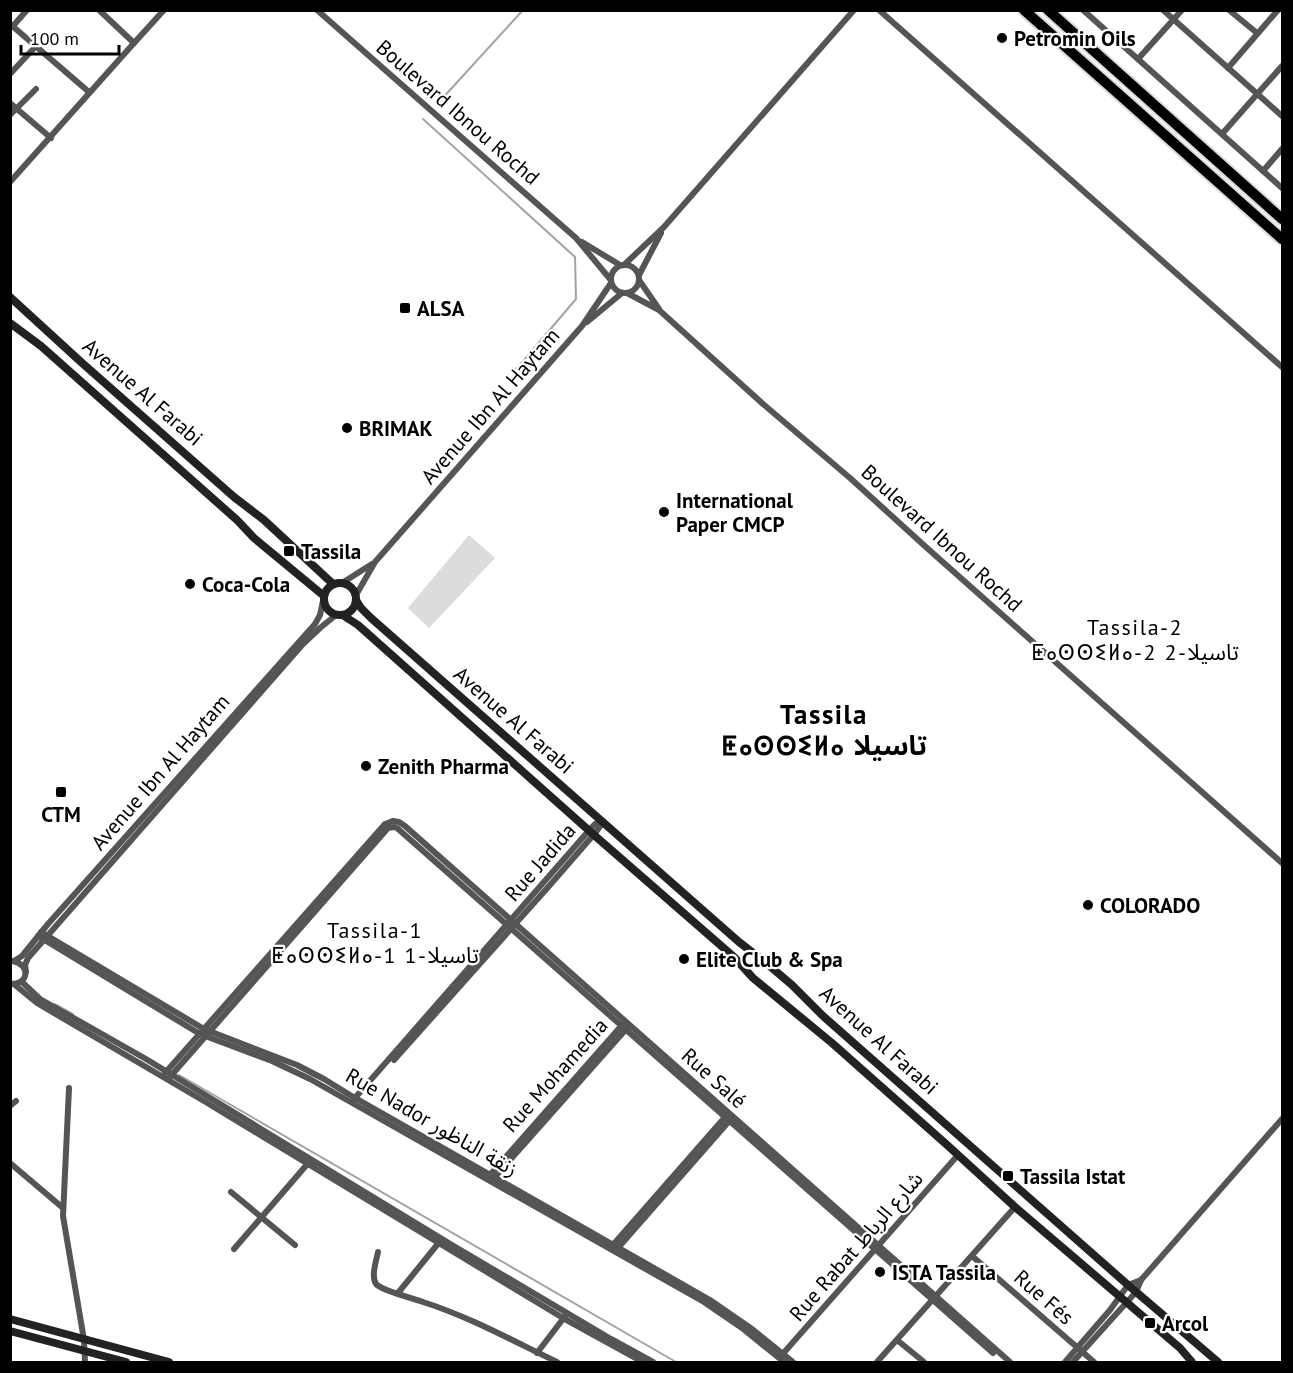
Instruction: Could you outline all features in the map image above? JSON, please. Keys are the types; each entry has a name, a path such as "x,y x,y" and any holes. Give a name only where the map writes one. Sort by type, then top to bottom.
{"highway":[{"path":"1024,10 1282,239"},
{"path":"1048,10 1282,219"}],"street":[{"path":"27,10 12,25 89,92"},
{"path":"99,10 134,43"},
{"path":"106,17 113,10"},
{"path":"10,182 164,10"},
{"name":"Boulevard Ibnou Rochd","path":"317,10 576,238 610,281"},
{"path":"664,227 635,289 624,293 614,288 610,281 612,271 622,265 664,227 854,10"},
{"path":"879,10 1282,367"},
{"path":"1083,10 1282,188"},
{"path":"1163,10 1282,116"},
{"path":"1138,59 1182,10"},
{"path":"1229,10 1257,33"},
{"path":"1228,68 1278,10"},
{"path":"10,74 36,46"},
{"path":"1222,134 1282,66"},
{"path":"10,115 36,89"},
{"path":"10,103 51,138"},
{"path":"1263,171 1282,149"},
{"name":"Boulevard Ibnou Rochd","path":"576,238 622,265"},
{"path":"622,265 633,267 639,278"},
{"name":"Boulevard Ibnou Rochd","path":"639,278 659,310 1282,863"},
{"name":"Avenue Ibn Al Haytam","path":"356,598 375,562 582,326 610,281"},
{"name":"Boulevard Ibnou Rochd","path":"624,293 659,310"},
{"name":"Avenue Ibn Al Haytam","path":"582,326 624,293"},
{"name":"Avenue Al Farabi","path":"10,297 234,497 338,584"},
{"name":"Avenue Al Farabi","path":"10,323 41,346 323,598"},
{"name":"Avenue Ibn Al Haytam","path":"338,584 375,562"},
{"path":"338,584 351,588 356,598 351,612 340,615 327,610 323,598 326,591 338,584"},
{"name":"Avenue Ibn Al Haytam","path":"133,834 270,672 315,624 320,615 323,598"},
{"name":"Avenue Al Farabi","path":"356,598 366,613 739,942 792,985 823,1016 1218,1362"},
{"name":"Avenue Ibn Al Haytam","path":"12,961 22,956 43,936 303,644 320,628 340,615"},
{"name":"Avenue Al Farabi","path":"340,615 365,631 734,957 758,983 832,1043 1015,1207 1179,1348 1192,1362"},
{"name":"Rue Salé","path":"205,1033 385,824 399,822 1005,1362"},
{"name":"Rue Jadida","path":"355,1101 591,833 595,824 603,822"},
{"name":"Avenue Ibn Al Haytam","path":"16,984 24,979 27,960 43,936"},
{"name":"Rue Nador زنقة الناظور","path":"43,936 205,1033 261,1050 324,1079 355,1101 614,1248 717,1310 782,1358 793,1362"},
{"path":"12,961 23,965 26,972"},
{"path":"16,984 643,1362"},
{"name":"Rue Mohamedia","path":"491,1178 626,1025"},
{"path":"167,1075 205,1033"},
{"path":"69,1088 63,1216 84,1340 85,1362"},
{"path":"614,1248 729,1117"},
{"path":"1065,1362 1080,1350 1136,1292 1141,1280 1282,1119"},
{"name":"Rue Rabat شارع الرباط","path":"782,1358 958,1155"},
{"path":"234,1249 310,1161"},
{"path":"10,1163 63,1208"},
{"path":"231,1192 295,1245"},
{"path":"877,1362 1015,1207"},
{"path":"398,1293 440,1241"},
{"path":"378,1252 374,1274 377,1284 389,1292 448,1310 557,1362"},
{"name":"Rue Fés","path":"972,1256 1094,1362"},
{"path":"1073,1362 1128,1285 1141,1280"},
{"name":"Rue Salé","path":"934,1298 1010,1362"},
{"path":"537,1353 565,1316"},
{"path":"565,1316 653,1362"},
{"path":"10,1319 169,1362"},
{"path":"10,1330 126,1362"},
{"path":"897,1340 924,1362"}],"shaded area":[{"path":"469,535 495,558 429,628 408,608"}],"waterway":[{"path":"440,101 523,10"},
{"path":"423,119 575,257 576,299 514,372"},
{"path":"55,1004 73,1014"},
{"path":"179,1075 676,1362"}],"place":[{"name":"Petromin Oils","path":"1002,38"},
{"name":"ALSA","path":"405,308"},
{"name":"BRIMAK","path":"347,428"},
{"name":"International Paper CMCP","path":"664,512"},
{"name":"Tassila","path":"289,551"},
{"name":"Coca-Cola","path":"190,584"},
{"name":"Zenith Pharma","path":"366,766"},
{"name":"CTM","path":"61,792"},
{"name":"COLORADO","path":"1088,905"},
{"name":"Elite Club & Spa","path":"684,959"},
{"name":"Tassila Istat","path":"1008,1176"},
{"name":"ISTA Tassila","path":"880,1272"},
{"name":"Arcol","path":"1150,1323"}],"district":[{"name":"Tassila-2 ⵟⴰⵙⵙⵉⵍⴰ-2 2-تاسيلا","path":"1135,640"},
{"name":"Tassila ⵟⴰⵙⵙⵉⵍⴰ تاسيلا","path":"824,730"},
{"name":"Tassila-1 ⵟⴰⵙⵙⵉⵍⴰ-1 1-تاسيلا","path":"375,942"}]}
